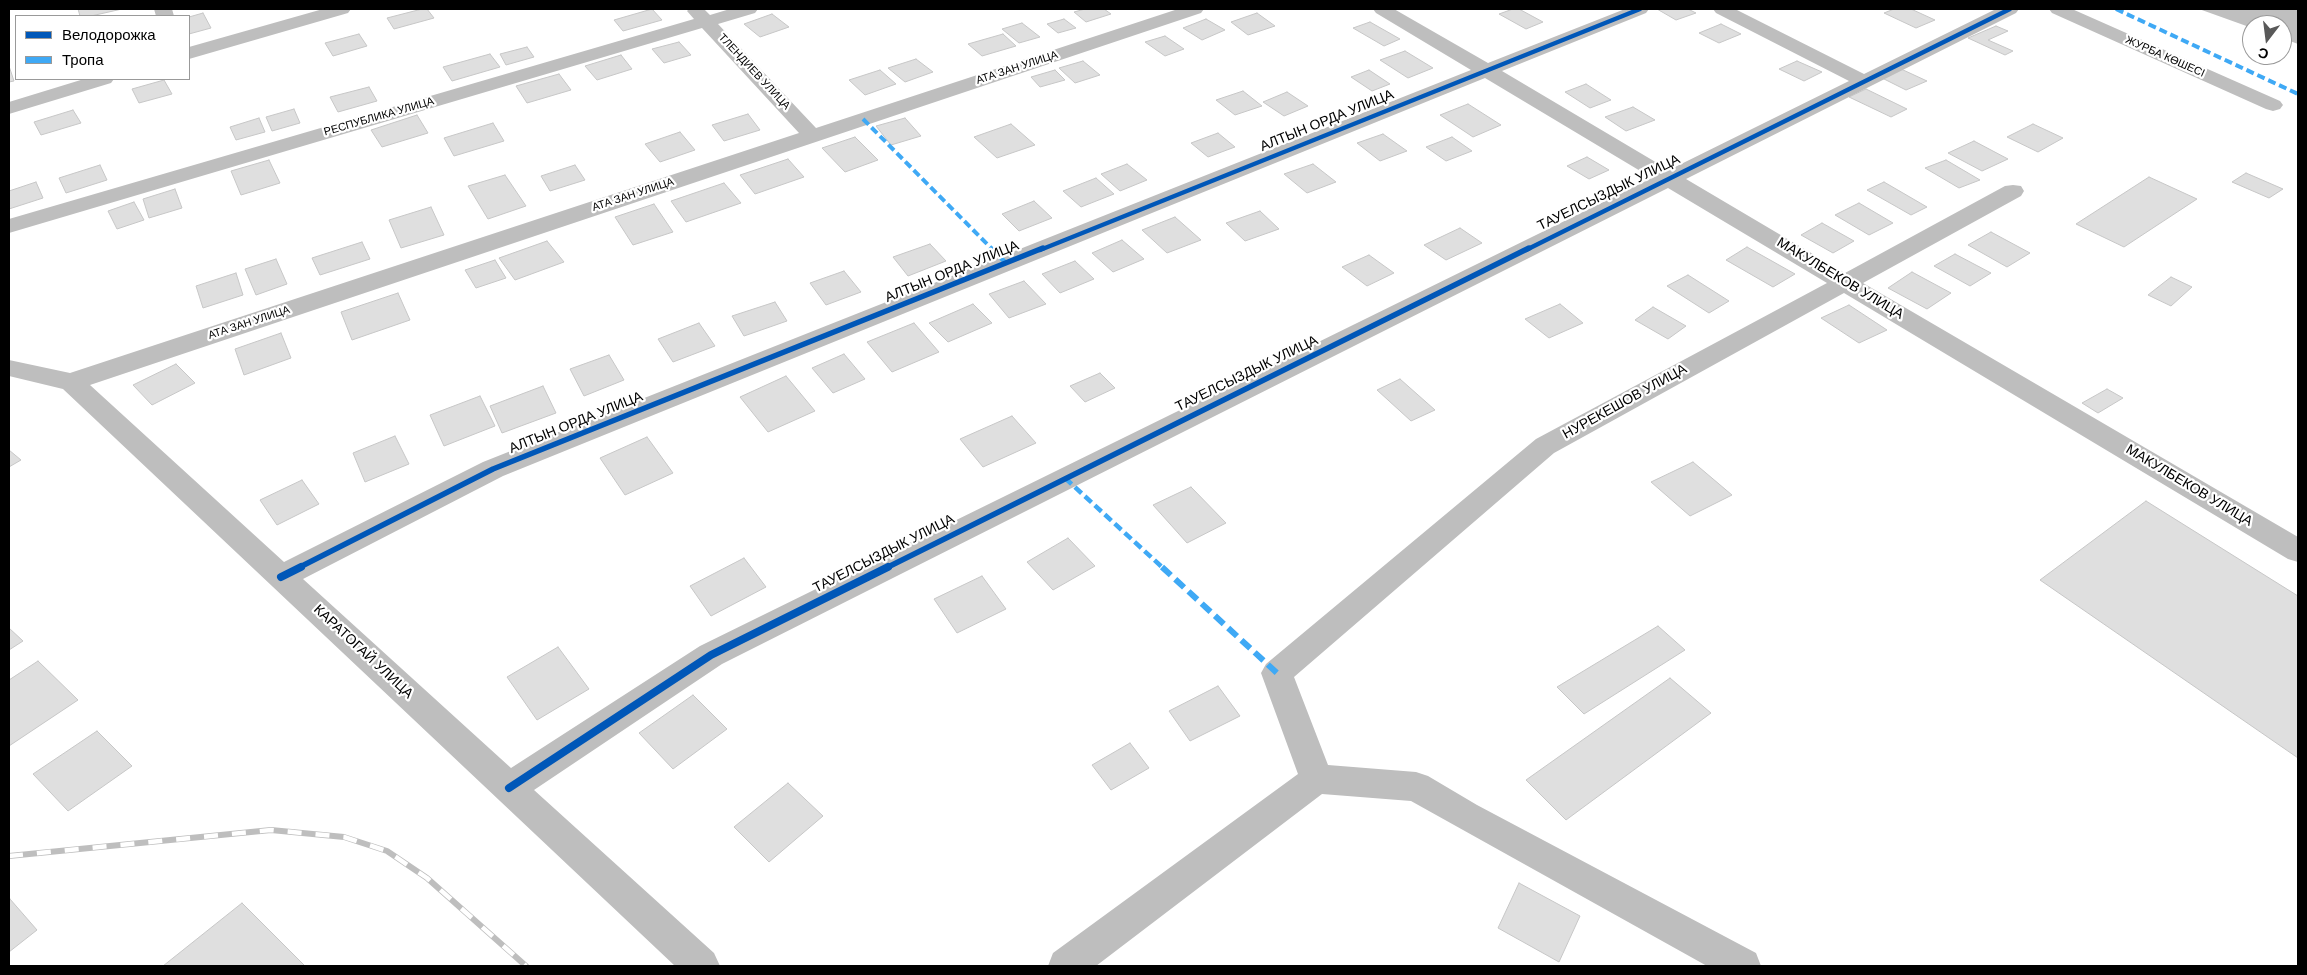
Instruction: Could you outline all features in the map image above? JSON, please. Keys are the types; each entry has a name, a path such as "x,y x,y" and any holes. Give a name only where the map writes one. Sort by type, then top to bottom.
{"street":[{"path":"190,53 342,9"},
{"name":"РЕСПУБЛИКА УЛИЦА","path":"9,226 700,15 749,9"},
{"name":"АТА ЗАН УЛИЦА","path":"71,382 1195,9"},
{"name":"МАКУЛБЕКОВ УЛИЦА","path":"1382,9 2298,551"},
{"name":"АЛТЫН ОРДА УЛИЦА","path":"281,576 493,470 1640,9"},
{"path":"1722,9 1864,81"},
{"name":"ТАУЕЛСЫЗДЫК УЛИЦА","path":"509,788 711,655 2010,9"},
{"name":"ЖУРБА КӨШЕСІ","path":"2058,9 2273,105"},
{"name":"ТЛЕНДИЕВ УЛИЦА","path":"700,15 812,136"},
{"path":"9,108 101,80"},
{"name":"НУРЕКЕШОВ УЛИЦА","path":"1317,779 1277,672 1545,446 2014,191"},
{"path":"9,368 71,382"},
{"name":"КАРАТОГАЙ УЛИЦА","path":"71,382 701,966"},
{"path":"1066,966 1317,779 1416,788 1743,966"}],"shaded area":[{"path":"2199,9 2298,9 2298,44 2292,42 2292,15 2242,15 2242,24"}],"building":[{"path":"78,9 122,9 95,15 80,15"},
{"path":"427,9 434,18 394,29 387,18"},
{"path":"652,9 662,20 623,31 614,20"},
{"path":"1085,9 1104,9 1111,14 1086,22 1074,12"},
{"path":"1519,9 1543,22 1526,29 1499,14"},
{"path":"1657,9 1688,9 1696,13 1676,20"},
{"path":"1894,9 1911,9 1935,20 1916,28 1884,13"},
{"path":"203,13 211,28 190,34 190,17"},
{"path":"1257,13 1275,26 1248,35 1231,22"},
{"path":"772,14 789,27 760,37 744,24"},
{"path":"1064,19 1076,28 1058,33 1047,24"},
{"path":"1206,19 1225,30 1202,40 1183,28"},
{"path":"1370,22 1400,39 1384,46 1353,28"},
{"path":"1022,23 1040,37 1019,43 1002,29"},
{"path":"1721,24 1741,34 1719,43 1699,33"},
{"path":"1996,26 2008,31 1988,40 2013,51 2005,55 1968,38"},
{"path":"359,34 367,46 333,56 325,43"},
{"path":"1003,34 1016,46 982,56 968,44"},
{"path":"1165,36 1184,49 1165,56 1145,42"},
{"path":"679,42 691,55 664,63 652,49"},
{"path":"527,47 534,57 506,65 500,54"},
{"path":"1405,51 1433,68 1408,78 1380,60"},
{"path":"490,54 500,67 452,81 443,67"},
{"path":"621,55 632,69 597,80 585,66"},
{"path":"916,59 933,72 905,82 888,68"},
{"path":"1083,61 1100,75 1075,83 1059,68"},
{"path":"1797,61 1822,72 1804,81 1779,69"},
{"path":"9,66 14,81 9,82"},
{"path":"1901,69 1927,81 1906,90 1880,77"},
{"path":"880,70 896,84 865,95 849,80"},
{"path":"1055,70 1065,80 1040,87 1031,77"},
{"path":"1369,70 1390,84 1372,91 1351,77"},
{"path":"559,74 571,90 527,103 516,86"},
{"path":"164,80 172,94 139,103 132,89"},
{"path":"1586,84 1611,100 1590,108 1565,92"},
{"path":"369,87 377,101 338,112 330,97"},
{"path":"1866,89 1907,109 1891,117 1849,97"},
{"path":"1243,91 1262,106 1235,115 1216,100"},
{"path":"1287,92 1308,106 1284,116 1263,102"},
{"path":"1468,104 1501,125 1473,137 1440,115"},
{"path":"1633,107 1655,120 1626,131 1605,117"},
{"path":"294,109 300,123 272,131 266,117"},
{"path":"73,110 81,123 41,135 34,122"},
{"path":"748,114 760,130 724,141 712,125"},
{"path":"417,115 428,133 382,147 371,130"},
{"path":"259,118 265,132 236,140 230,127"},
{"path":"905,118 921,136 891,145 876,126"},
{"path":"493,123 504,141 454,156 444,138"},
{"path":"1011,124 1035,145 997,158 974,137"},
{"path":"2033,124 2063,138 2038,152 2007,137"},
{"path":"680,132 695,150 660,162 645,144"},
{"path":"1218,133 1235,147 1208,157 1191,143"},
{"path":"1383,134 1407,151 1380,161 1357,143"},
{"path":"855,137 878,160 845,172 822,148"},
{"path":"1452,137 1472,151 1446,161 1426,147"},
{"path":"1974,141 2008,159 1982,171 1948,153"},
{"path":"1587,157 1609,170 1589,179 1567,166"},
{"path":"788,159 804,177 755,194 740,175"},
{"path":"269,160 280,183 241,195 231,171"},
{"path":"1946,160 1980,180 1959,188 1925,168"},
{"path":"1127,164 1147,180 1120,191 1101,174"},
{"path":"1313,164 1336,182 1307,193 1284,174"},
{"path":"100,165 107,180 66,193 59,178"},
{"path":"575,165 585,180 550,191 541,176"},
{"path":"2246,173 2283,189 2269,198 2232,182"},
{"path":"505,175 526,206 488,219 468,186"},
{"path":"2149,177 2197,199 2124,247 2076,224"},
{"path":"1096,178 1114,194 1081,207 1063,191"},
{"path":"36,182 43,198 9,209 9,191"},
{"path":"1884,182 1927,207 1911,215 1867,190"},
{"path":"724,183 741,203 686,222 671,201"},
{"path":"175,189 182,208 149,218 143,199"},
{"path":"1034,201 1052,218 1019,231 1002,214"},
{"path":"134,202 144,220 117,229 108,211"},
{"path":"1859,203 1893,223 1869,235 1835,215"},
{"path":"654,204 673,232 633,245 615,217"},
{"path":"431,207 444,235 401,248 389,220"},
{"path":"1260,211 1279,229 1245,241 1226,223"},
{"path":"1175,217 1201,240 1167,253 1142,230"},
{"path":"1822,223 1854,241 1833,253 1801,235"},
{"path":"1460,228 1482,243 1446,260 1424,245"},
{"path":"1991,232 2030,253 2007,267 1968,245"},
{"path":"1122,240 1144,259 1113,272 1092,253"},
{"path":"547,241 564,262 515,280 499,258"},
{"path":"362,242 370,259 320,275 312,258"},
{"path":"930,244 946,261 908,276 893,257"},
{"path":"1747,247 1795,274 1773,287 1726,260"},
{"path":"1955,254 1991,273 1970,286 1934,266"},
{"path":"1369,255 1394,273 1367,286 1342,267"},
{"path":"276,259 287,284 256,295 245,269"},
{"path":"495,260 506,278 476,288 465,270"},
{"path":"1075,261 1094,279 1060,293 1042,274"},
{"path":"844,271 861,292 826,305 810,283"},
{"path":"1912,272 1951,293 1927,309 1888,288"},
{"path":"236,273 243,295 203,308 196,286"},
{"path":"1688,275 1729,301 1709,313 1667,286"},
{"path":"2171,277 2192,287 2171,306 2148,295"},
{"path":"1024,281 1046,304 1009,318 989,294"},
{"path":"398,293 410,320 352,340 341,312"},
{"path":"775,302 787,321 744,336 732,316"},
{"path":"973,304 992,323 948,342 929,323"},
{"path":"1560,304 1583,323 1549,338 1525,319"},
{"path":"1849,305 1887,330 1859,343 1821,318"},
{"path":"1653,307 1686,326 1668,339 1635,320"},
{"path":"699,323 715,346 673,362 658,339"},
{"path":"914,323 939,352 892,372 867,342"},
{"path":"281,333 291,358 244,375 235,349"},
{"path":"844,354 865,379 833,393 812,368"},
{"path":"609,355 624,380 584,396 570,369"},
{"path":"176,364 195,383 152,405 133,385"},
{"path":"1100,373 1115,388 1085,402 1070,386"},
{"path":"786,376 815,411 768,432 740,397"},
{"path":"1400,379 1435,410 1411,421 1377,390"},
{"path":"543,386 556,413 502,433 490,406"},
{"path":"2107,389 2123,398 2098,413 2082,403"},
{"path":"480,396 495,426 444,446 430,415"},
{"path":"1012,416 1036,443 983,467 960,439"},
{"path":"395,436 409,464 365,482 353,453"},
{"path":"647,437 673,473 625,495 600,458"},
{"path":"9,450 21,460 9,467"},
{"path":"1693,462 1732,495 1690,516 1651,482"},
{"path":"302,480 319,504 277,525 260,500"},
{"path":"1191,487 1226,523 1187,543 1153,505"},
{"path":"2146,501 2298,596 2298,758 2040,580"},
{"path":"1068,538 1095,566 1053,590 1027,562"},
{"path":"744,558 766,587 711,616 690,586"},
{"path":"982,576 1006,609 957,633 934,599"},
{"path":"1658,626 1685,650 1584,714 1557,687"},
{"path":"9,628 23,641 9,650"},
{"path":"558,647 589,689 537,720 507,677"},
{"path":"38,661 78,700 9,746 9,680"},
{"path":"1670,678 1711,713 1566,820 1526,780"},
{"path":"1218,686 1240,716 1190,741 1169,711"},
{"path":"693,695 727,729 673,769 639,733"},
{"path":"97,731 132,766 68,811 33,774"},
{"path":"1130,743 1149,768 1111,790 1092,765"},
{"path":"788,783 823,816 769,862 734,827"},
{"path":"1519,883 1580,916 1559,962 1498,928"},
{"path":"9,900 37,930 9,952"},
{"path":"242,903 305,966 163,966"}],"railway":[{"path":"9,856 271,830 344,837 387,851 427,878 526,966"}],"marked path":[{"path":"2116,9 2298,94"},
{"path":"863,119 1006,263"},
{"path":"1065,478 1277,673"}],"cycle path":[{"path":"281,577 493,469 1640,9"},
{"path":"509,788 711,655 2010,9"}]}
